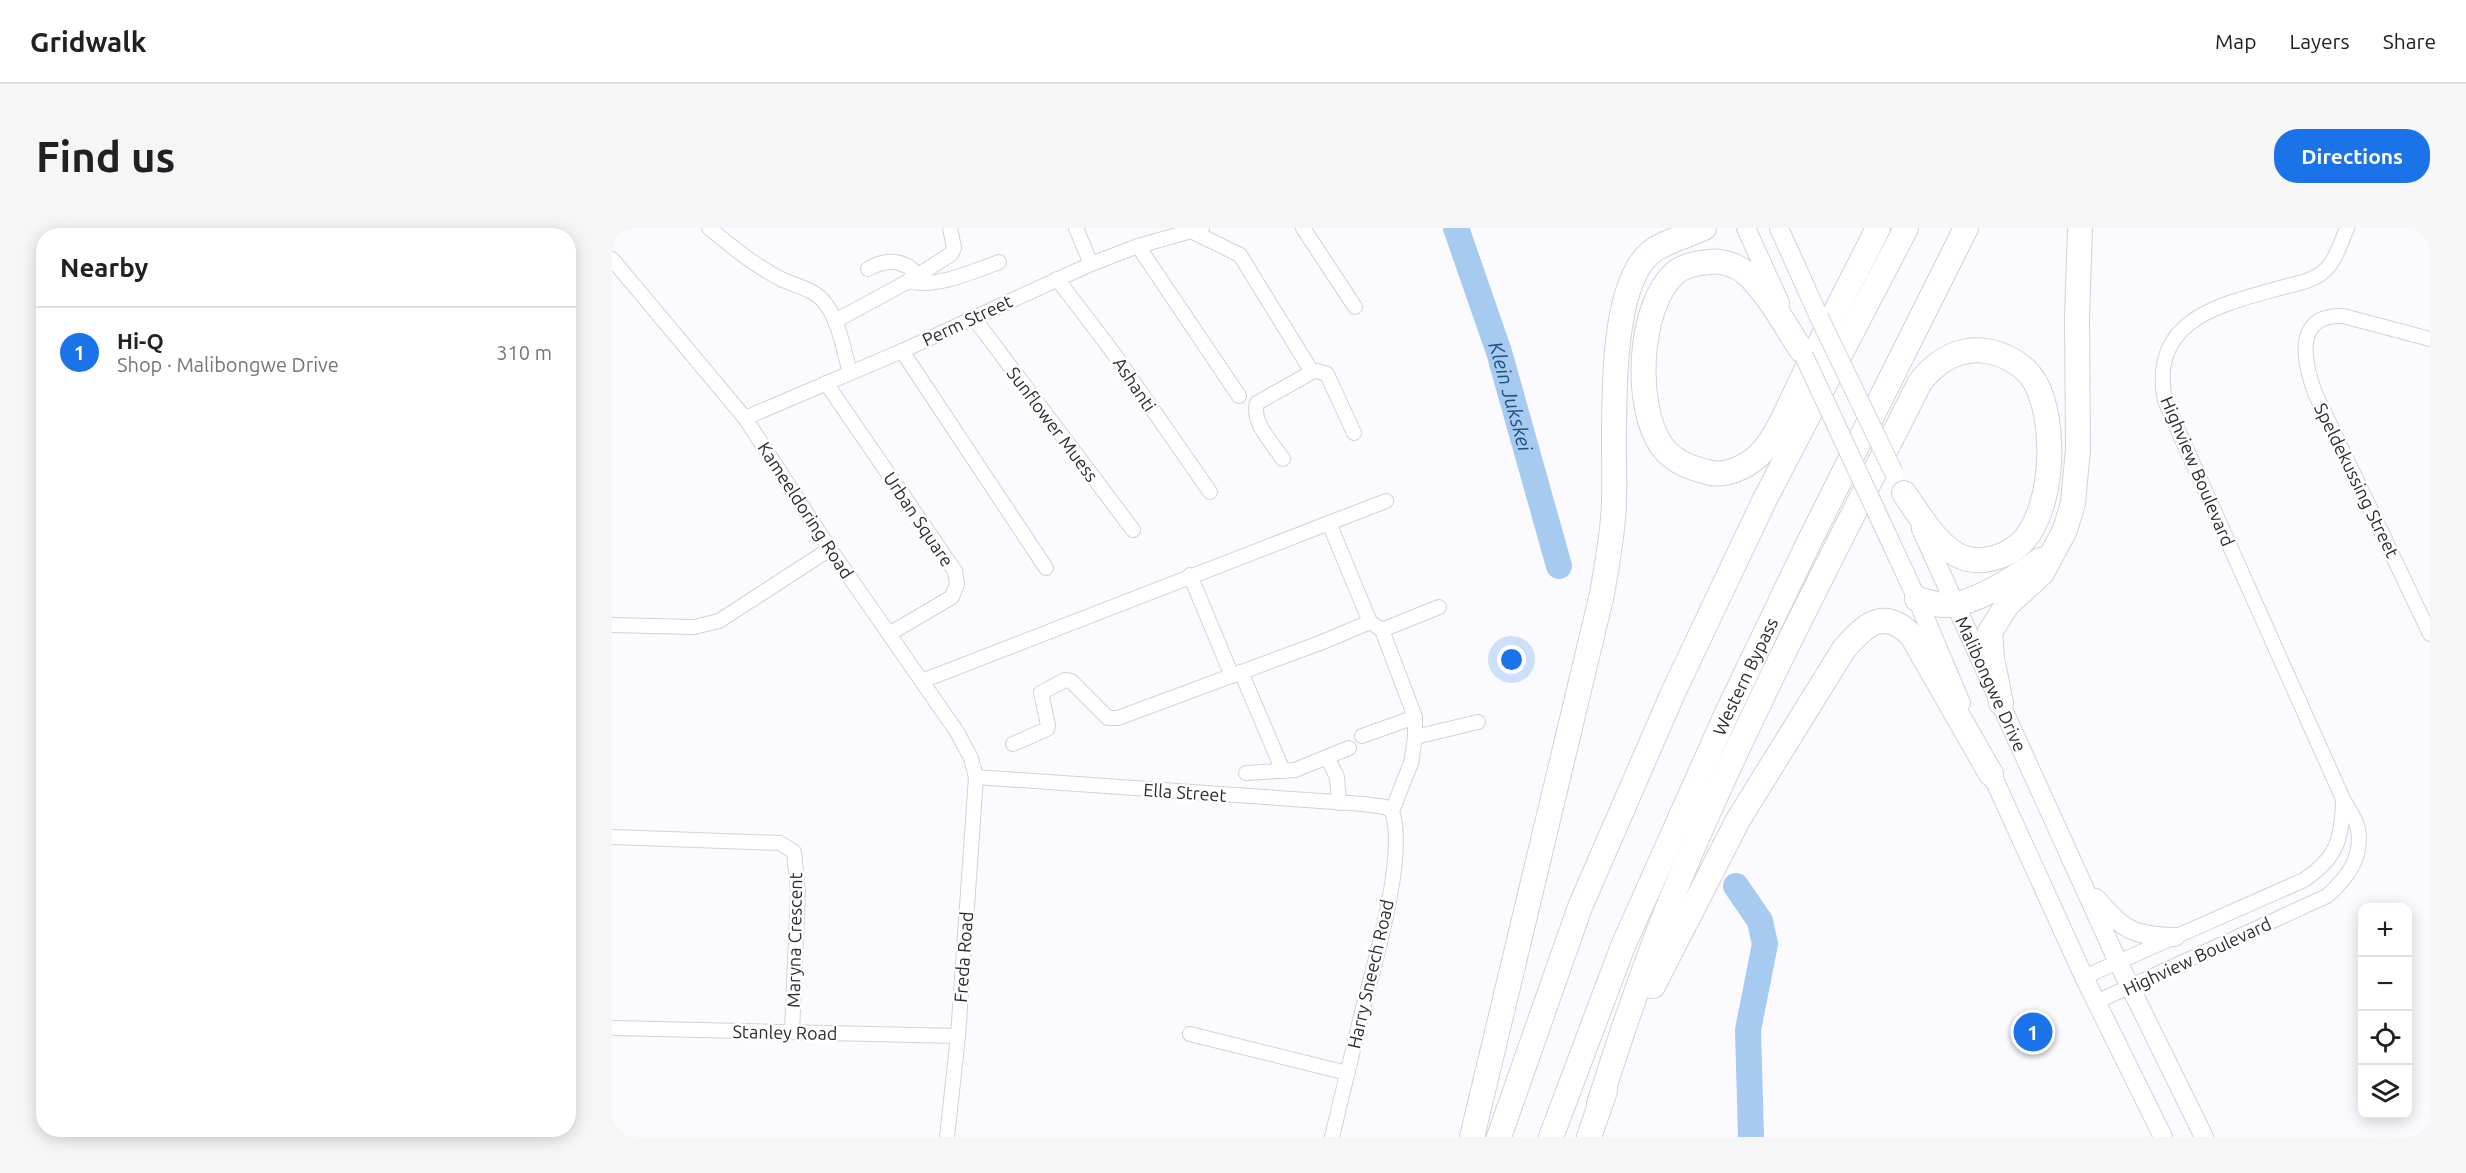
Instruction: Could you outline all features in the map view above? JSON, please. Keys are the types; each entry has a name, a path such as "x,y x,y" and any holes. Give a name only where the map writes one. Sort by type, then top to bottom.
{"highway":[{"path":"1472,1137 1602,594 1611,546 1618,336 1624,306 1634,277 1651,252 1672,228"},
{"path":"1651,252 1704,228"},
{"path":"1803,354 1757,285 1739,268 1716,261 1693,264 1676,272 1660,290 1651,313 1645,348 1645,399 1649,420 1661,446 1676,460 1712,474 1735,470 1749,463 1764,450 1787,410 1878,228"},
{"path":"1499,1137 1580,907 1673,693 1764,501 1906,228"},
{"name":"Western Bypass","path":"1551,1137 1623,946 1726,713 1966,228"},
{"path":"2001,703 1992,657 1990,632 2007,605 2042,573 2066,530 2070,515 2078,449 2077,318 2080,228"},
{"path":"1589,1137 1629,1009 1681,877 1750,722 1920,382 1938,363 1953,355 1969,351 1997,354 2020,366 2034,381 2048,425 2049,452 2042,502 2024,539 2010,551 1994,559 1976,560 1962,557 1942,543 1899,483"},
{"path":"1917,599 1936,605 1966,601 2014,578 2054,550"},
{"path":"1599,1104 1689,912 1738,820 1844,649 1860,630 1871,622 1892,621 1901,625 1912,636 1991,774"}],"main road":[{"name":"Malibongwe Drive","path":"1746,228 1917,599 1991,774 2084,977 2163,1137"},
{"name":"Malibongwe Drive","path":"1779,228 1819,317 1956,603 2130,988 2204,1137"},
{"path":"2083,883 2111,915 2128,930 2147,936 2175,937"}],"street":[{"path":"709,228 770,273 813,292 825,302 835,321 850,372"},
{"path":"835,321 909,281 951,254 954,248 950,228"},
{"path":"1076,228 1091,264"},
{"path":"1303,228 1355,307"},
{"name":"Highview Boulevard","path":"2096,1002 2327,896 2345,880 2354,866 2359,847 2358,828 2165,401 2161,381 2169,347 2178,333 2192,320 2221,305 2304,282 2324,272 2333,260 2347,228"},
{"path":"1196,230 1239,255 1312,372"},
{"name":"Perm Street","path":"745,418 902,351 1091,264 1138,246 1196,230"},
{"path":"1138,246 1239,396"},
{"name":"Kameeldoring Road","path":"612,259 745,418 830,549 957,732 971,758 976,777"},
{"path":"909,281 917,284 946,279 999,262"},
{"path":"868,269 878,263 903,263 912,269 913,274 909,281"},
{"name":"Ashanti","path":"1057,279 1113,351 1210,492"},
{"name":"Speldekussing Street","path":"2430,339 2343,315 2324,317 2314,323 2307,335 2305,348 2312,383 2424,604 2430,634"},
{"name":"Sunflower Muess","path":"973,317 1133,530"},
{"path":"902,351 1046,568"},
{"path":"1283,459 1259,423 1256,415 1257,404 1312,372 1327,374 1354,432"},
{"name":"Urban Square","path":"826,383 955,571 957,578 952,597 889,634"},
{"path":"922,681 1190,575 1386,501"},
{"path":"1329,523 1370,621 1382,630 1415,717 1411,763 1392,811"},
{"path":"612,625 683,627 711,623 830,549"},
{"path":"1190,575 1283,771"},
{"path":"1382,630 1438,607"},
{"path":"1012,744 1047,729 1041,693 1065,680 1071,681 1108,718 1112,719 1320,643 1370,621"},
{"path":"1362,736 1415,717"},
{"path":"1415,737 1478,722"},
{"path":"1246,773 1295,770 1328,759 1349,748"},
{"path":"1328,759 1337,777 1339,803"},
{"name":"Ella Street","path":"976,777 1339,803 1385,807 1392,811"},
{"name":"Freda Road","path":"947,1137 958,1036 976,777"},
{"name":"Highview Boulevard","path":"2084,977 2304,880 2321,868 2334,851 2342,828 2343,799"},
{"name":"Harry Sneech Road","path":"1332,1137 1380,939 1392,876 1397,836 1392,811"},
{"name":"Maryna Crescent","path":"612,837 780,843 794,852 798,891 792,1032"},
{"name":"Stanley Road","path":"612,1028 958,1036"},
{"path":"1190,1034 1347,1073"}],"waterway":[{"name":"Klein Jukskei","path":"1456,228 1499,352 1559,566"},
{"name":"Klein Jukskei","path":"1736,886 1760,921 1765,944 1748,1030 1751,1137"}],"place":[{"name":"Hi-Q","path":"2033,1032"}]}
